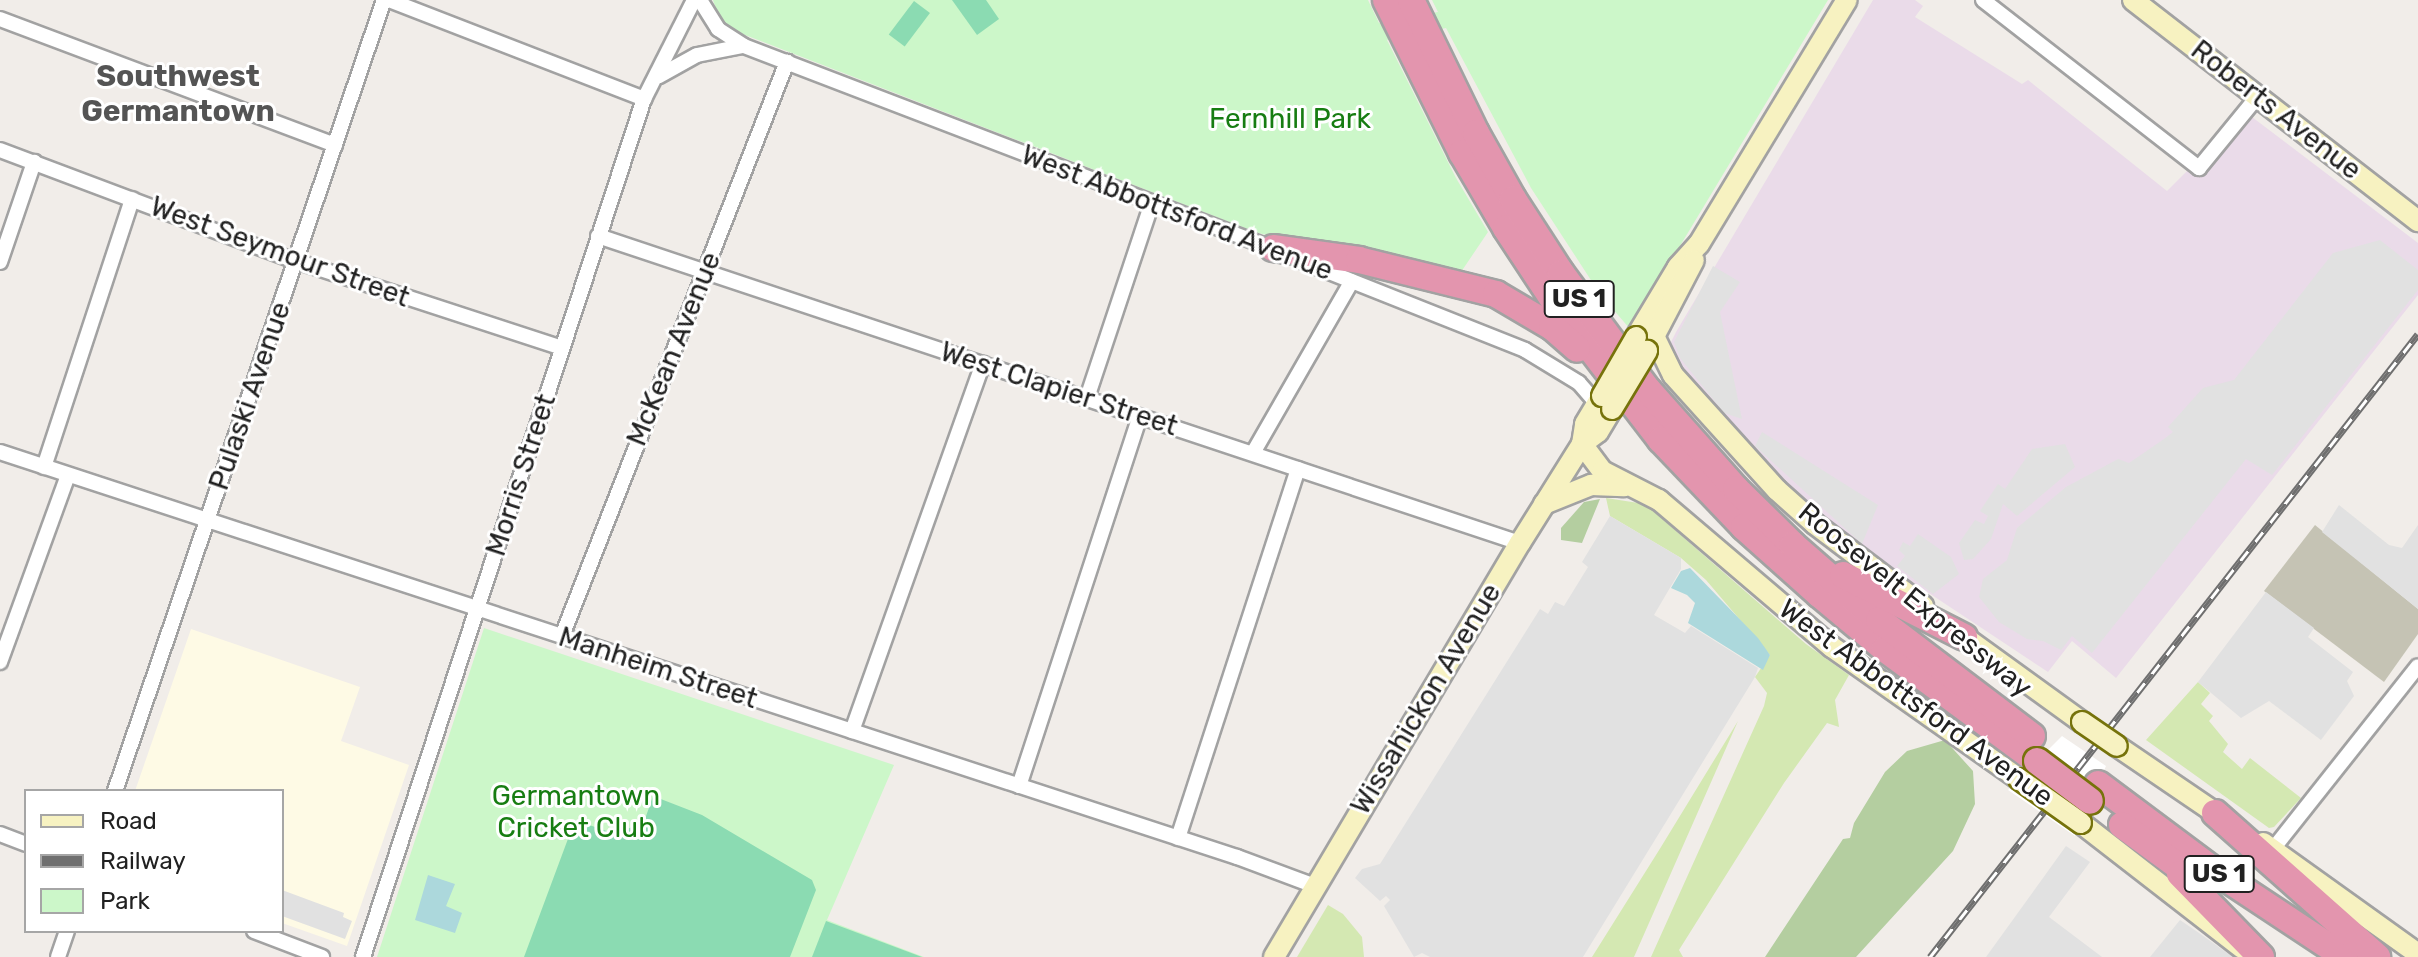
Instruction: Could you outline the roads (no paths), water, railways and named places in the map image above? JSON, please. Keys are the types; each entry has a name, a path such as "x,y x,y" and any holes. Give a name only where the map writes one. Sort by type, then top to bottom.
{"highway":[{"name":"Roosevelt Expressway","path":"1386,0 1483,190 1554,301 1690,472 1782,563 1885,649 2089,803 2311,957"},
{"name":"Roosevelt Expressway","path":"1414,5 1493,165 1585,307 1685,433 1793,545 2035,763"},
{"path":"1273,248 1332,255 1479,288 1512,301 1606,369"},
{"path":"1352,281 1389,267"},
{"path":"1793,545 1885,599 1964,637"},
{"name":"Roosevelt Expressway","path":"2089,803 2212,869 2345,957"},
{"path":"2215,813 2377,957"},
{"path":"2168,859 2192,890 2260,957"}],"street":[{"path":"387,0 644,99"},
{"name":"Pulaski Avenue","path":"116,789 387,0"},
{"name":"Morris Street","path":"363,957 644,99 697,0"},
{"name":"West Abbottsford Avenue","path":"697,0 718,29 744,46 1273,248 1525,350 1579,383 1604,403"},
{"name":"Wissahickon Avenue","path":"1274,957 1544,504 1582,444 1598,432 1604,403 1646,342 1678,267 1699,244 1847,0"},
{"path":"1983,0 2199,168 2258,96"},
{"name":"Roberts Avenue","path":"2133,0 2418,221"},
{"path":"0,19 335,145"},
{"path":"653,80 687,58 744,46"},
{"name":"McKean Avenue","path":"562,636 787,62"},
{"name":"West Seymour Street","path":"0,150 296,261 562,348"},
{"path":"0,262 34,162"},
{"path":"44,467 132,199"},
{"path":"1087,398 1152,203"},
{"name":"West Clapier Street","path":"598,236 1520,543"},
{"path":"1253,453 1352,281"},
{"path":"1646,342 1777,490 1822,530 2082,722 2273,849 2418,954"},
{"path":"852,731 983,364"},
{"path":"1019,786 1140,416"},
{"name":"West Abbottsford Avenue","path":"1582,444 1602,471 1659,500 1832,647 2035,763"},
{"name":"Manheim Street","path":"0,452 1296,876 1315,886"},
{"path":"1178,838 1298,469"},
{"path":"0,662 68,475"},
{"path":"1544,504 1591,485 1630,486"},
{"path":"2273,849 2418,666"},
{"name":"West Abbottsford Avenue","path":"2089,803 2221,934 2260,957"},
{"path":"0,834 24,843"},
{"path":"58,957 66,933"},
{"path":"259,933 322,957"}],"water":[{"path":"1690,568 1758,638 1770,655 1763,670 1688,623 1695,603 1687,595 1671,588 1681,571"},
{"path":"428,875 455,884 446,906 462,913 455,933 415,920"}],"railway":[{"path":"1930,957 2418,334"}],"district":[{"name":"Southwest Germantown","path":"178,93"}],"park label":[{"name":"Fernhill Park","path":"1290,119"},
{"name":"Germantown Cricket Club","path":"576,812"}]}
